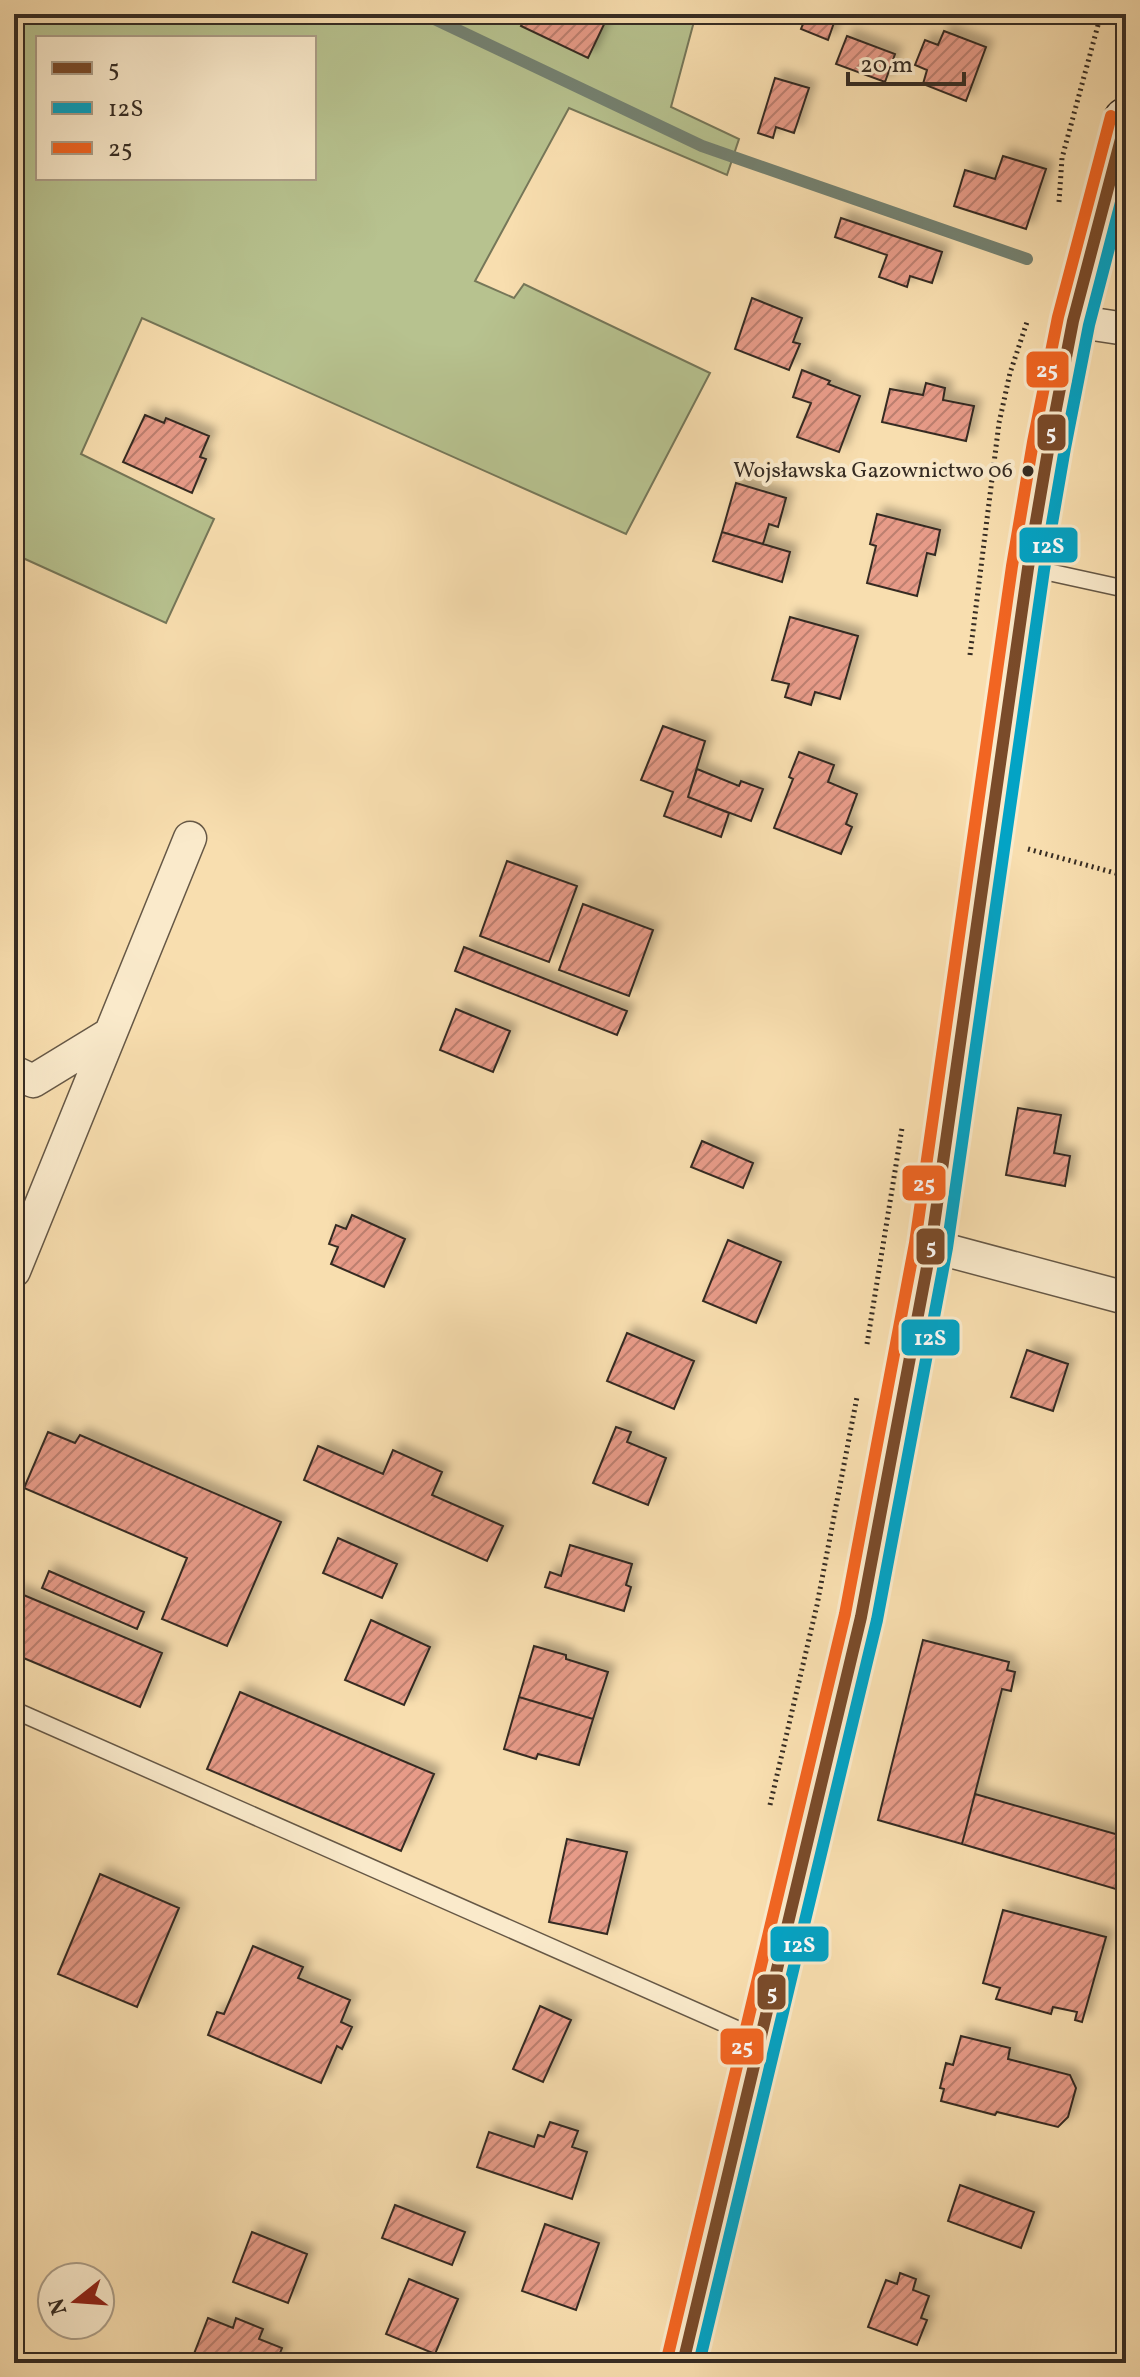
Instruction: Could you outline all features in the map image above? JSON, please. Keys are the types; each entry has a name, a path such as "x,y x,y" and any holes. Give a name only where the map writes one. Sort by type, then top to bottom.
{"street":[{"path":"683,2363 861,1617 931,1246 1028,568 1073,321 1126,120"},
{"path":"1073,321 1126,329"},
{"path":"14,1271 190,838"},
{"path":"14,1072 33,1081 110,1034"},
{"path":"931,1246 1126,1298"}],"lane":[{"path":"1028,568 1126,589"},
{"path":"14,1710 759,2038"}],"path":[{"path":"1059,204 1062,158 1101,14"},
{"path":"970,657 999,423 1010,373 1029,318"},
{"path":"989,838 1126,876"},
{"path":"866,1348 904,1116"},
{"path":"770,1806 817,1605 857,1393"}],"green space":[{"path":"14,14 696,14 671,107 739,139 727,175 569,108 475,281 514,298 524,284 710,373 626,534 142,318 81,454 214,519 166,623 14,554"}],"building":[{"path":"527,14 608,16 588,58 521,26"},
{"path":"742,14 766,14 762,23"},
{"path":"807,14 837,14 828,40 801,29"},
{"path":"944,31 986,47 966,101 923,84 927,70 915,65 925,40 938,45"},
{"path":"847,36 895,54 885,82 836,64"},
{"path":"775,78 809,88 794,133 776,127 773,138 758,133"},
{"path":"1003,156 1046,169 1026,229 954,206 965,170 995,179"},
{"path":"841,218 942,252 932,283 910,276 907,287 879,277 887,255 835,237"},
{"path":"752,298 802,318 793,342 800,344 789,370 735,349"},
{"path":"802,370 860,396 839,452 797,437 811,403 793,397"},
{"path":"926,383 945,388 943,400 974,406 966,441 882,422 890,389 923,395"},
{"path":"145,415 164,423 166,418 209,436 200,457 206,459 192,493 123,462"},
{"path":"736,483 786,498 778,527 769,524 763,544 722,532"},
{"path":"877,514 940,530 935,555 927,553 917,596 867,583 876,546 870,544"},
{"path":"722,532 790,552 782,582 713,561"},
{"path":"790,617 858,636 840,699 815,692 811,705 785,697 789,684 772,680"},
{"path":"663,726 705,741 688,797 729,813 721,837 664,816 673,792 641,780"},
{"path":"799,752 834,765 828,782 857,794 846,824 852,827 841,854 774,828 793,779 789,777"},
{"path":"697,769 739,786 741,781 763,789 751,821 688,797"},
{"path":"507,861 577,886 549,962 480,936"},
{"path":"583,904 653,930 629,996 559,970"},
{"path":"464,947 627,1011 617,1035 455,971"},
{"path":"456,1009 510,1031 493,1072 440,1050"},
{"path":"1018,1108 1061,1115 1054,1153 1070,1156 1065,1186 1006,1175"},
{"path":"702,1141 753,1163 743,1188 691,1167"},
{"path":"352,1215 405,1239 384,1287 331,1264 338,1247 329,1244 336,1225 346,1229"},
{"path":"728,1240 781,1262 756,1323 703,1301"},
{"path":"627,1333 694,1361 674,1409 607,1381"},
{"path":"1027,1350 1068,1364 1053,1411 1011,1397"},
{"path":"616,1427 631,1432 627,1442 666,1458 648,1505 593,1483"},
{"path":"48,1432 75,1443 80,1435 281,1522 227,1646 162,1619 187,1558 24,1488"},
{"path":"318,1446 383,1474 393,1450 442,1472 432,1495 503,1526 487,1561 304,1480"},
{"path":"338,1538 397,1564 382,1598 323,1573"},
{"path":"570,1545 632,1564 626,1585 631,1587 624,1611 545,1587 550,1572 561,1576"},
{"path":"49,1571 144,1612 137,1629 42,1588"},
{"path":"14,1591 162,1653 140,1707 14,1654"},
{"path":"371,1620 430,1647 404,1705 345,1680"},
{"path":"923,1640 1009,1662 1007,1670 1015,1672 1011,1691 1002,1689 962,1844 878,1820"},
{"path":"534,1646 608,1672 593,1719 519,1697"},
{"path":"240,1692 434,1774 401,1851 207,1769"},
{"path":"519,1697 593,1719 579,1765 538,1754 536,1759 504,1749"},
{"path":"975,1794 1126,1837 1126,1892 962,1844"},
{"path":"567,1839 627,1852 607,1934 549,1922"},
{"path":"100,1874 179,1908 137,2007 58,1974"},
{"path":"1003,1910 1106,1937 1082,2022 1075,2020 1077,2012 1053,2007 1051,2014 996,1999 1000,1988 983,1983"},
{"path":"253,1946 303,1967 298,1978 350,2000 341,2022 352,2027 342,2049 337,2046 321,2083 208,2035 217,2012 224,2014"},
{"path":"540,2006 571,2020 543,2082 513,2069"},
{"path":"961,2036 1010,2048 1008,2059 1070,2075 1076,2088 1068,2117 1058,2127 941,2101 944,2089 940,2088 946,2063 953,2065"},
{"path":"550,2122 578,2131 572,2147 587,2152 572,2199 477,2167 489,2132 534,2147 538,2135 544,2137"},
{"path":"960,2185 1034,2212 1021,2248 948,2221"},
{"path":"395,2205 465,2232 452,2265 382,2238"},
{"path":"545,2224 599,2243 576,2310 522,2291"},
{"path":"252,2232 307,2254 288,2303 233,2282"},
{"path":"900,2273 916,2279 913,2290 929,2296 921,2318 927,2320 917,2345 868,2327 886,2280 897,2284"},
{"path":"409,2279 458,2299 435,2354 386,2334"},
{"path":"208,2318 233,2328 236,2318 263,2329 259,2339 282,2348 276,2363 203,2363 192,2359"}],"waterway":[{"path":"424,14 702,146 1027,259"}],"transit line":[{"name":"25","path":"667,2359 845,1614 915,1243 1012,566 1033,442 1058,317 1111,116"},
{"name":"5","path":"683,2363 861,1617 931,1246 1028,568 1049,445 1073,321 1126,120"},
{"name":"12S","path":"699,2363 877,1620 947,1248 1044,570 1065,448 1089,325 1126,183"}],"place":[{"name":"Wojsławska Gazownictwo 06","path":"1028,471"}]}
